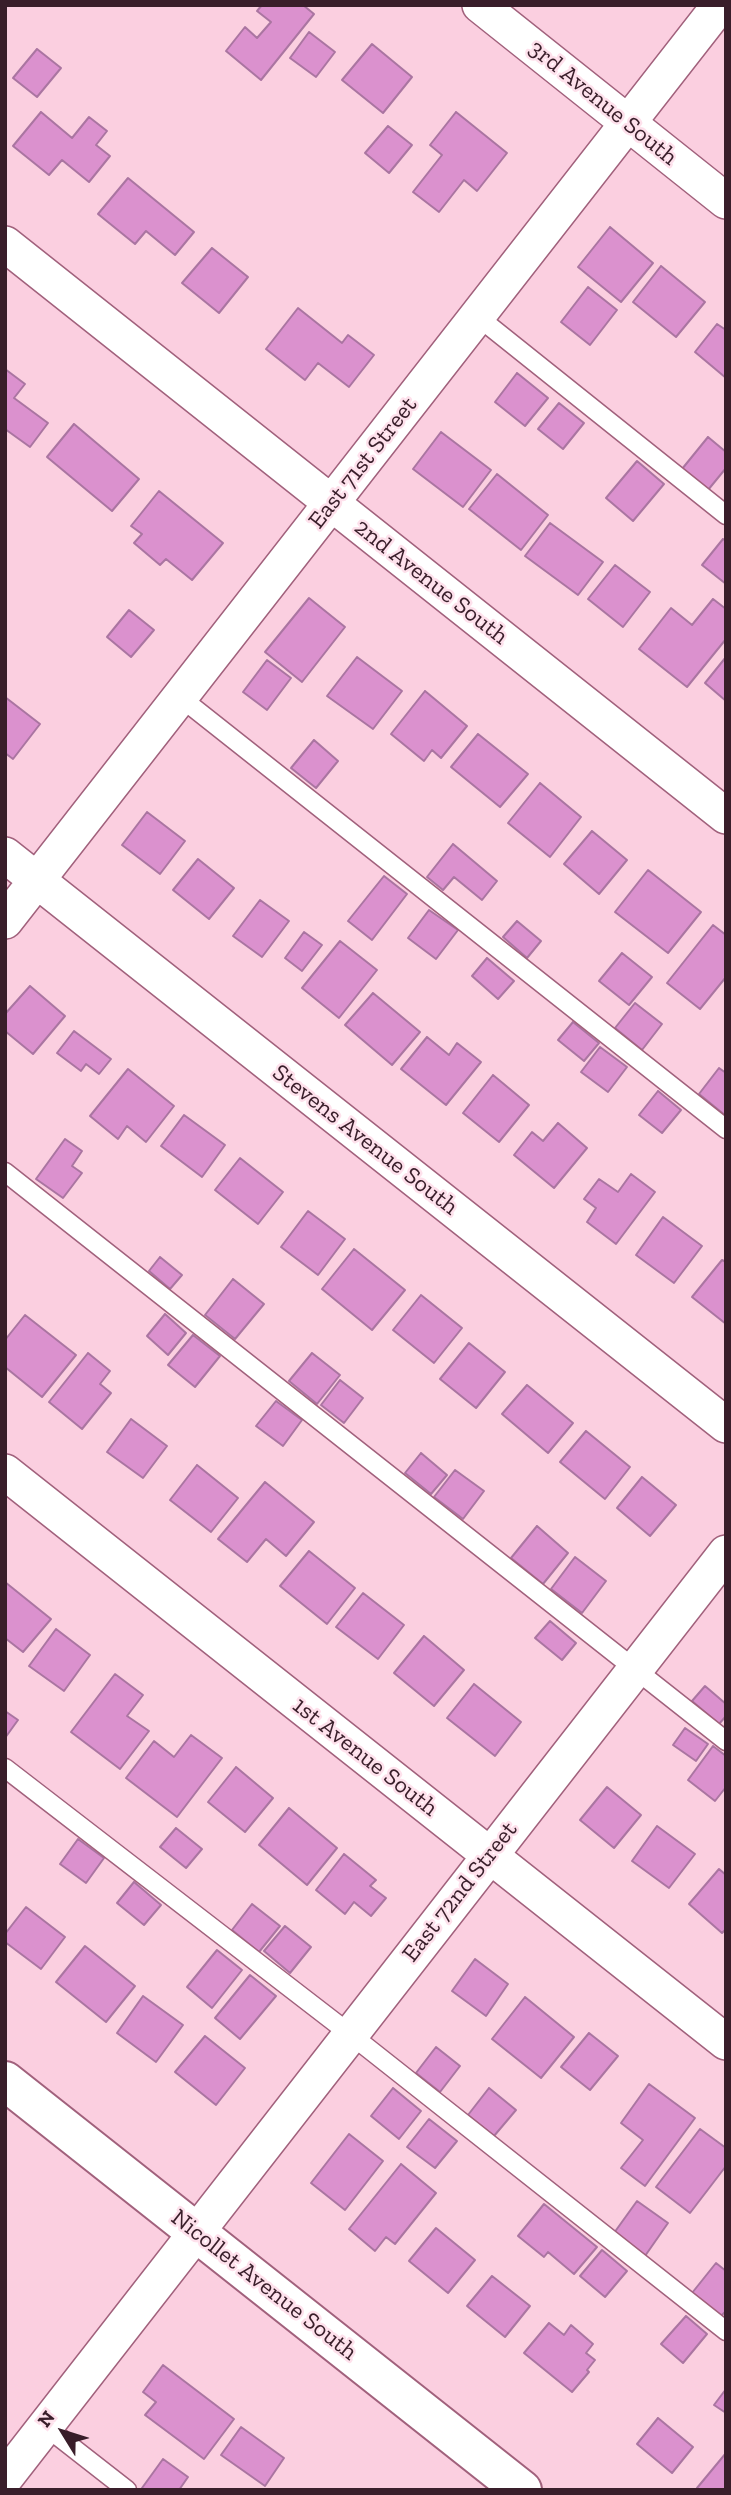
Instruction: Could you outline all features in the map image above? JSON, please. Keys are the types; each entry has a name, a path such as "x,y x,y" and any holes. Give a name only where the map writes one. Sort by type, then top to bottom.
{"main road":[{"name":"Nicollet Avenue South","path":"5,2081 522,2490"}],"street":[{"name":"3rd Avenue South","path":"480,5 726,201"},
{"name":"East 71st Street","path":"5,920 720,5"},
{"name":"2nd Avenue South","path":"5,244 726,816"},
{"name":"Stevens Avenue South","path":"5,855 726,1425"},
{"name":"1st Avenue South","path":"5,1472 726,2042"},
{"name":"East 72nd Street","path":"5,2477 726,1553"}],"lane":[{"path":"477,316 726,515"},
{"path":"180,697 726,1129"},
{"path":"5,1172 726,1741"},
{"path":"5,1769 350,2034 726,2331"},
{"path":"45,2426 127,2490"}],"building":[{"path":"262,5 303,5 314,14 261,80 226,51 245,27 257,38 271,22 257,11"},
{"path":"309,32 335,52 316,77 290,58"},
{"path":"372,44 412,77 383,113 342,80"},
{"path":"37,49 61,68 37,97 13,78"},
{"path":"41,112 72,138 89,117 107,131 96,145 110,156 89,182 62,160 49,175 13,146"},
{"path":"456,112 507,153 477,191 464,180 439,212 413,192 442,155 430,145"},
{"path":"388,126 412,145 389,173 365,153"},
{"path":"128,178 194,232 175,255 146,231 135,244 98,214"},
{"path":"610,227 653,263 621,302 578,267"},
{"path":"212,248 248,277 219,313 182,283"},
{"path":"661,266 705,302 676,337 633,302"},
{"path":"588,287 617,310 590,345 561,322"},
{"path":"298,308 342,343 348,335 374,355 349,387 318,363 305,380 266,349"},
{"path":"717,324 726,330 726,378 695,352"},
{"path":"5,369 25,384 14,398 48,423 30,447 5,429"},
{"path":"517,373 548,398 525,426 495,402"},
{"path":"559,403 584,423 563,449 538,429"},
{"path":"74,424 139,479 112,511 47,457"},
{"path":"441,432 491,470 463,507 413,469"},
{"path":"708,437 726,452 726,468 708,490 682,469"},
{"path":"637,461 664,484 633,521 606,498"},
{"path":"497,474 548,515 521,550 469,509"},
{"path":"159,491 223,543 192,580 166,559 160,565 134,543 142,534 131,526"},
{"path":"550,523 603,562 578,595 525,556"},
{"path":"723,539 726,541 726,584 702,565"},
{"path":"615,565 650,592 623,627 588,599"},
{"path":"309,598 345,627 302,682 265,652"},
{"path":"713,599 726,609 726,639 687,687 639,649 671,608 692,625"},
{"path":"129,610 154,630 131,657 107,637"},
{"path":"357,657 402,691 373,729 327,696"},
{"path":"726,657 726,701 705,683"},
{"path":"267,660 291,678 267,710 243,692"},
{"path":"425,691 467,726 441,758 432,750 424,761 391,734"},
{"path":"5,697 40,724 13,759 5,753"},
{"path":"478,734 528,774 500,807 451,767"},
{"path":"314,740 338,761 316,788 291,768"},
{"path":"540,783 581,817 550,857 508,823"},
{"path":"147,812 185,841 160,874 122,845"},
{"path":"592,831 627,860 599,894 564,864"},
{"path":"453,844 497,881 482,900 454,877 443,890 427,877"},
{"path":"198,859 234,888 209,919 173,890"},
{"path":"648,870 701,912 668,953 615,912"},
{"path":"384,876 407,894 372,940 348,921"},
{"path":"260,900 289,921 262,957 233,936"},
{"path":"429,910 458,930 436,959 408,938"},
{"path":"517,921 541,941 527,958 503,937"},
{"path":"713,925 726,935 726,977 700,1009 667,983"},
{"path":"304,932 322,945 302,971 285,958"},
{"path":"340,941 377,970 339,1018 302,988"},
{"path":"622,953 652,977 629,1005 599,981"},
{"path":"487,958 514,981 498,999 472,976"},
{"path":"30,986 65,1016 33,1054 5,1031 5,1014"},
{"path":"373,993 420,1032 392,1065 345,1025"},
{"path":"635,1003 662,1024 642,1050 615,1028"},
{"path":"573,1022 599,1043 584,1061 558,1040"},
{"path":"74,1031 111,1059 99,1074 86,1064 81,1071 57,1053"},
{"path":"427,1037 449,1055 457,1043 481,1062 446,1105 401,1069"},
{"path":"600,1047 627,1067 608,1092 581,1072"},
{"path":"719,1068 726,1073 726,1116 699,1094"},
{"path":"128,1069 174,1106 146,1142 127,1126 118,1139 90,1116"},
{"path":"493,1075 529,1105 499,1142 463,1113"},
{"path":"658,1091 681,1110 662,1133 639,1115"},
{"path":"184,1115 225,1145 202,1177 161,1146"},
{"path":"558,1123 587,1148 554,1188 514,1155 532,1132 543,1141"},
{"path":"65,1139 82,1151 72,1166 82,1173 63,1198 36,1179"},
{"path":"240,1158 283,1192 258,1224 215,1190"},
{"path":"631,1174 655,1192 616,1244 587,1222 596,1208 584,1199 599,1179 618,1192"},
{"path":"308,1211 345,1239 318,1275 281,1247"},
{"path":"663,1217 702,1246 674,1283 636,1255"},
{"path":"354,1249 405,1290 372,1330 322,1289"},
{"path":"160,1257 182,1275 170,1289 149,1271"},
{"path":"722,1260 726,1262 726,1324 692,1297"},
{"path":"233,1279 264,1304 235,1339 205,1315"},
{"path":"421,1295 462,1328 434,1363 393,1330"},
{"path":"165,1314 186,1333 168,1355 147,1336"},
{"path":"25,1315 76,1355 42,1397 5,1367 5,1340"},
{"path":"193,1335 220,1356 195,1387 168,1365"},
{"path":"469,1343 505,1372 476,1408 440,1379"},
{"path":"88,1353 110,1371 100,1384 111,1393 82,1429 49,1402"},
{"path":"312,1353 340,1375 317,1404 289,1381"},
{"path":"340,1380 363,1398 344,1423 321,1405"},
{"path":"527,1385 573,1423 548,1453 502,1414"},
{"path":"276,1401 302,1420 283,1446 256,1426"},
{"path":"131,1419 167,1446 143,1478 107,1452"},
{"path":"586,1431 630,1467 605,1499 560,1462"},
{"path":"421,1453 447,1475 431,1494 405,1473"},
{"path":"197,1465 238,1498 211,1532 170,1500"},
{"path":"455,1470 484,1491 463,1519 434,1497"},
{"path":"642,1477 676,1505 650,1536 617,1508"},
{"path":"265,1482 314,1522 286,1556 266,1539 247,1562 218,1539"},
{"path":"537,1526 568,1553 543,1584 511,1558"},
{"path":"309,1551 355,1588 327,1624 280,1586"},
{"path":"575,1557 606,1581 582,1613 551,1589"},
{"path":"5,1582 51,1619 23,1652 5,1638"},
{"path":"363,1593 404,1625 378,1659 336,1627"},
{"path":"550,1621 576,1643 562,1660 535,1638"},
{"path":"56,1629 90,1655 64,1691 29,1666"},
{"path":"424,1636 464,1670 434,1706 394,1673"},
{"path":"115,1674 143,1695 127,1716 149,1731 120,1769 71,1732"},
{"path":"474,1684 521,1722 495,1756 447,1718"},
{"path":"705,1686 726,1704 726,1716 719,1724 692,1701"},
{"path":"5,1711 18,1720 5,1738"},
{"path":"685,1728 708,1744 696,1761 673,1745"},
{"path":"191,1735 222,1758 177,1817 126,1778 154,1741 174,1757"},
{"path":"713,1746 726,1756 726,1787 715,1801 688,1780"},
{"path":"236,1767 273,1798 245,1832 208,1802"},
{"path":"607,1787 641,1815 614,1848 580,1820"},
{"path":"289,1808 337,1848 307,1885 259,1845"},
{"path":"657,1826 695,1854 669,1888 632,1861"},
{"path":"176,1828 202,1849 186,1868 160,1847"},
{"path":"78,1839 104,1858 86,1883 60,1864"},
{"path":"344,1854 376,1880 370,1886 386,1898 371,1916 354,1902 345,1914 316,1890"},
{"path":"719,1869 726,1875 726,1929 722,1933 689,1904"},
{"path":"134,1882 161,1905 144,1925 117,1903"},
{"path":"252,1904 280,1926 259,1952 232,1930"},
{"path":"26,1907 65,1937 41,1969 5,1942 5,1934"},
{"path":"285,1926 311,1947 290,1973 264,1951"},
{"path":"85,1946 135,1986 106,2022 56,1982"},
{"path":"217,1950 242,1970 212,2008 187,1987"},
{"path":"475,1959 508,1984 486,2016 452,1991"},
{"path":"250,1975 276,1996 240,2039 215,2018"},
{"path":"143,1996 183,2025 156,2062 117,2033"},
{"path":"525,1997 574,2037 541,2078 492,2039"},
{"path":"589,2033 618,2056 590,2090 561,2067"},
{"path":"205,2036 245,2068 216,2105 175,2072"},
{"path":"436,2047 460,2066 440,2092 416,2073"},
{"path":"649,2084 695,2118 645,2186 621,2168 643,2140 621,2123"},
{"path":"393,2088 421,2111 399,2139 371,2116"},
{"path":"489,2088 516,2110 494,2136 468,2115"},
{"path":"429,2119 457,2141 435,2168 407,2147"},
{"path":"700,2129 726,2148 726,2166 690,2213 656,2187"},
{"path":"349,2134 383,2161 345,2210 311,2183"},
{"path":"401,2164 436,2193 395,2244 386,2237 375,2251 349,2229"},
{"path":"637,2201 668,2223 645,2256 614,2233"},
{"path":"544,2204 597,2247 574,2274 548,2252 544,2257 518,2236"},
{"path":"436,2228 475,2260 448,2293 409,2261"},
{"path":"602,2250 627,2271 605,2297 580,2276"},
{"path":"716,2263 726,2271 726,2311 721,2316 692,2293"},
{"path":"492,2276 530,2306 505,2337 467,2306"},
{"path":"686,2316 707,2334 683,2363 661,2344"},
{"path":"549,2323 564,2335 571,2325 593,2344 586,2353 595,2360 587,2370 589,2372 572,2392 524,2353"},
{"path":"163,2365 234,2419 204,2459 145,2415 156,2402 143,2392"},
{"path":"726,2389 726,2413 714,2405"},
{"path":"658,2418 693,2447 672,2473 637,2444"},
{"path":"241,2427 284,2458 265,2486 221,2455"},
{"path":"726,2453 726,2490 699,2490 697,2488"},
{"path":"163,2459 188,2477 179,2490 145,2490 142,2488"}]}
